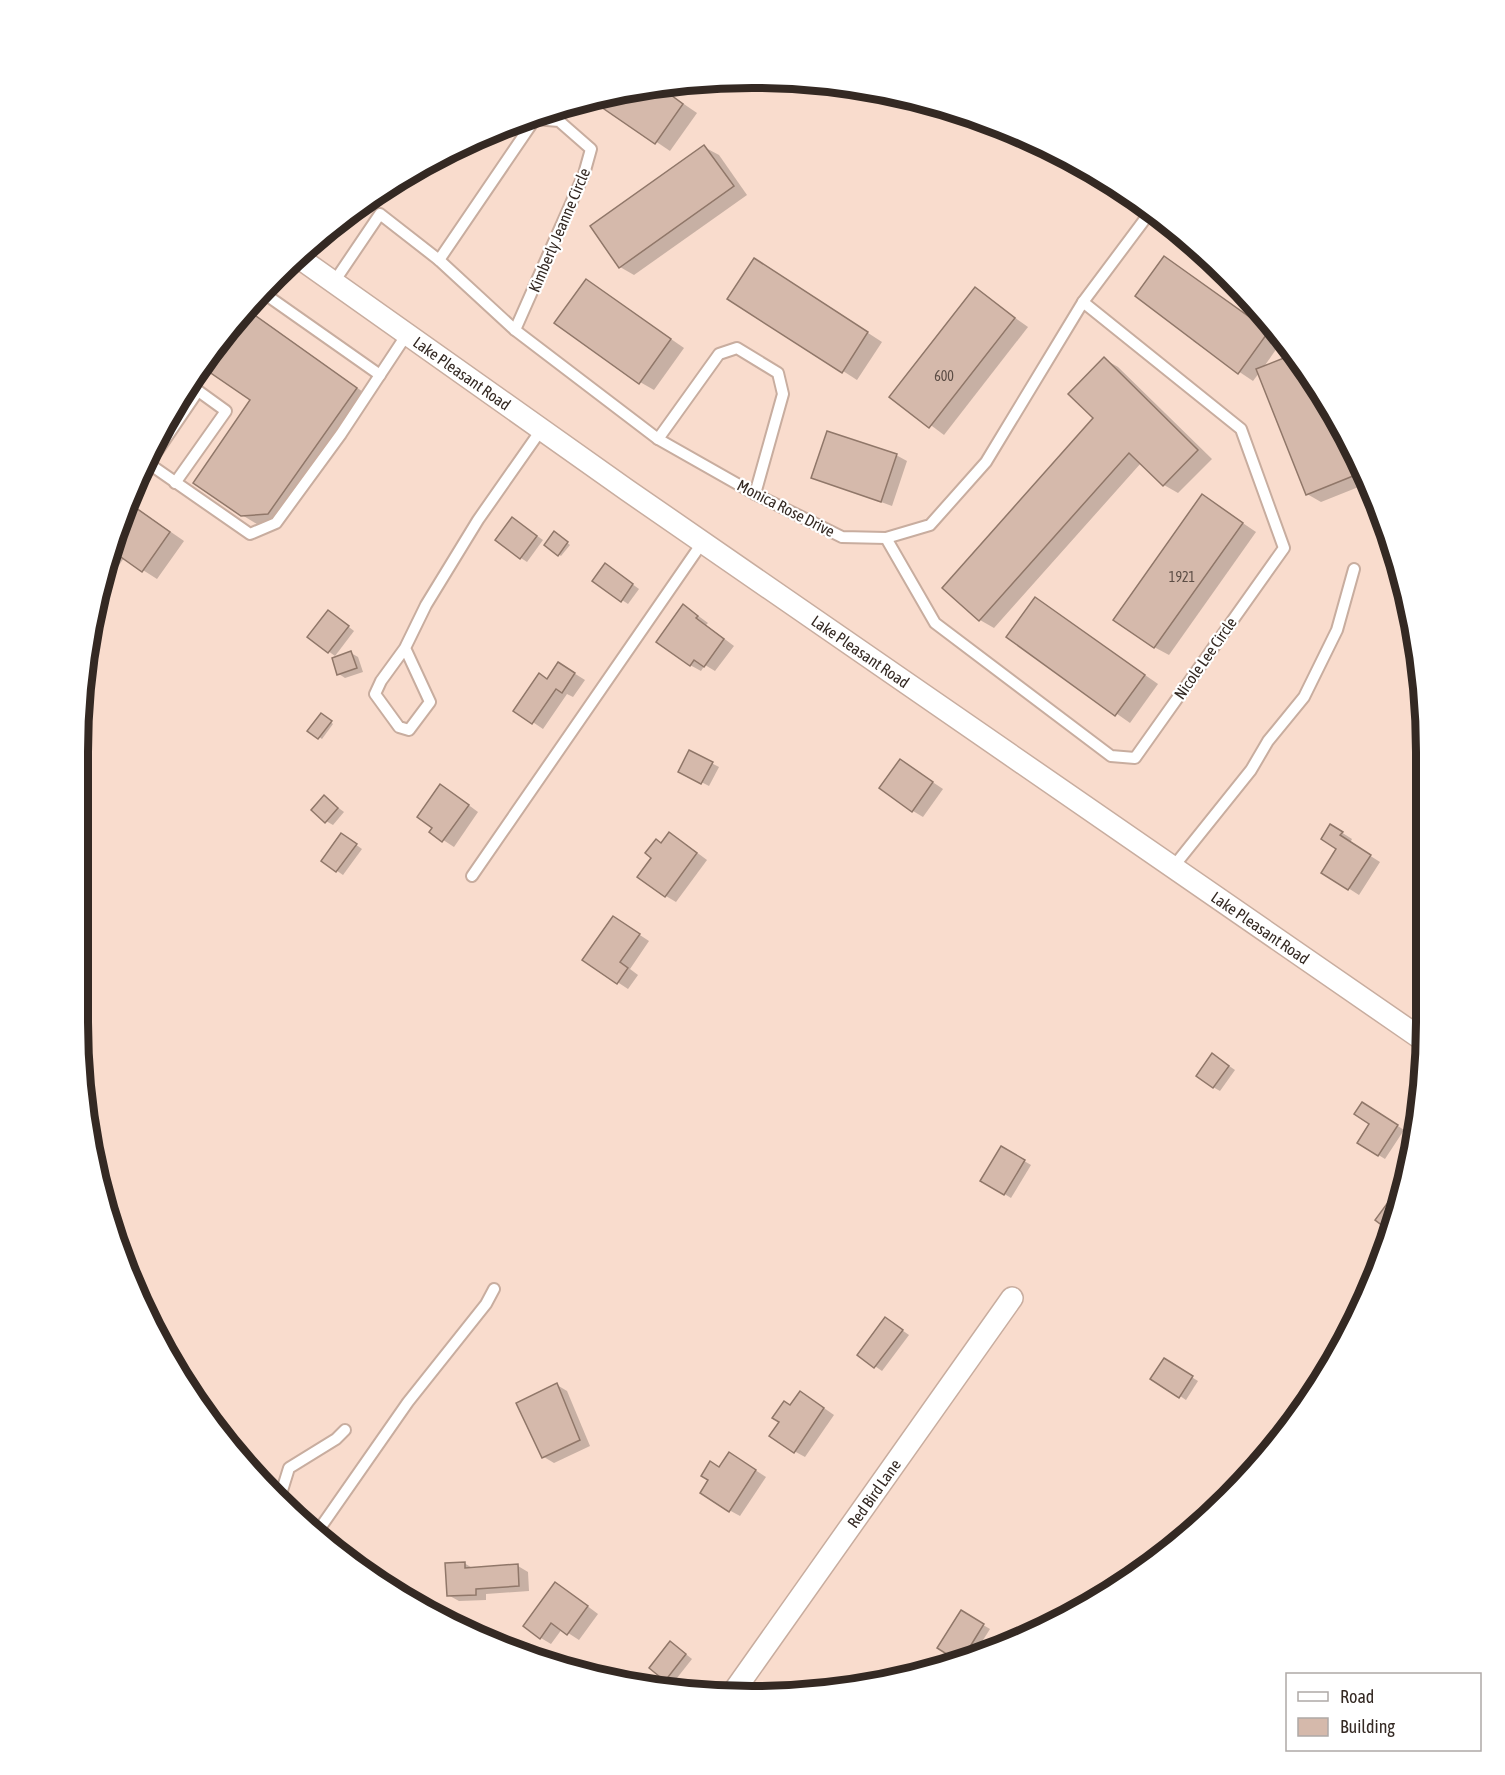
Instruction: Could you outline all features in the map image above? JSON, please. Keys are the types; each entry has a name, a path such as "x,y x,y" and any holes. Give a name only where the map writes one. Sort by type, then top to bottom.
{"street":[{"name":"Lake Pleasant Road","path":"305,262 702,543 1174,866 1416,1035"},
{"name":"Red Bird Lane","path":"738,1686 1012,1298"}],"lane":[{"name":"Kimberly Jeanne Circle","path":"515,330 584,174 591,149 559,121 551,120"},
{"name":"Kimberly Jeanne Circle","path":"439,260 529,128"},
{"name":"Monica Rose Drive","path":"334,282 380,214 439,260 515,330 658,439 755,494 842,537 886,538 930,525 986,462 1083,302 1146,218"},
{"path":"270,297 380,375"},
{"name":"Nicole Lee Circle","path":"886,538 935,624 1111,756 1135,758 1284,548 1241,429 1083,302"},
{"path":"153,467 250,534 276,523 407,334"},
{"path":"658,439 719,354 737,348 778,373 783,394 755,494"},
{"path":"176,483 226,411 196,390"},
{"path":"405,648 430,702 409,730 399,727 375,694 381,681 405,648 426,605 478,520 541,430"},
{"path":"472,876 702,543"},
{"path":"1174,866 1251,770 1268,741 1304,697 1337,630 1354,569"},
{"path":"321,1527 401,1412 486,1304 494,1289"},
{"path":"282,1491 289,1467 336,1439 345,1430"}],"building":[{"path":"669,94 683,104 655,144 600,106"},
{"path":"704,145 734,186 619,268 590,226"},
{"path":"1164,256 1260,324 1267,334 1238,374 1135,296"},
{"path":"754,258 868,332 842,373 727,299"},
{"path":"586,279 671,339 639,384 554,323"},
{"path":"975,287 1015,318 929,428 889,397"},
{"path":"254,314 357,388 268,514 241,516 193,483 250,400 209,372"},
{"path":"1104,357 1198,450 1163,486 1129,453 979,621 942,588 1093,418 1068,394"},
{"path":"1286,357 1328,421 1353,476 1306,495 1256,369"},
{"path":"827,431 897,454 881,502 811,478"},
{"path":"1202,494 1243,523 1154,648 1113,620"},
{"path":"135,508 170,532 142,572 119,556"},
{"path":"512,517 537,536 520,559 495,540"},
{"path":"554,531 568,542 558,556 544,545"},
{"path":"605,563 633,584 621,602 592,581"},
{"path":"1035,597 1145,675 1115,716 1006,637"},
{"path":"683,604 698,616 696,618 724,639 704,667 694,660 690,666 656,642"},
{"path":"328,610 349,626 328,653 307,637"},
{"path":"351,651 357,668 337,675 332,658"},
{"path":"558,662 575,673 562,693 556,689 532,724 513,711 539,673 547,679"},
{"path":"321,713 332,721 318,739 307,731"},
{"path":"689,750 713,762 701,784 678,772"},
{"path":"900,759 933,782 912,812 879,788"},
{"path":"440,784 469,805 442,842 429,832 432,828 417,817"},
{"path":"324,795 338,808 325,823 311,810"},
{"path":"1330,824 1343,832 1340,835 1371,855 1348,890 1321,873 1336,849 1321,839"},
{"path":"669,832 697,853 665,897 637,877 651,858 645,853 656,839 661,843"},
{"path":"341,833 357,844 336,872 321,861"},
{"path":"613,916 640,934 620,962 628,968 617,984 582,960"},
{"path":"1212,1053 1229,1066 1213,1088 1196,1076"},
{"path":"1362,1102 1398,1125 1378,1156 1357,1143 1369,1124 1354,1114"},
{"path":"1001,1146 1025,1160 1004,1195 980,1181"},
{"path":"1394,1194 1384,1227 1375,1220"},
{"path":"885,1317 903,1330 874,1368 857,1355"},
{"path":"1164,1358 1193,1376 1179,1398 1150,1379"},
{"path":"557,1383 580,1440 542,1458 516,1403"},
{"path":"800,1391 824,1408 794,1453 769,1436 779,1422 772,1418 784,1401 790,1405"},
{"path":"729,1452 756,1470 729,1512 700,1493 708,1480 701,1476 710,1461 719,1467"},
{"path":"465,1562 465,1568 518,1564 519,1586 476,1589 476,1595 447,1596 445,1563"},
{"path":"555,1582 588,1606 567,1635 551,1623 540,1639 523,1626"},
{"path":"961,1610 984,1624 968,1650 950,1656 937,1648"},
{"path":"670,1641 686,1654 665,1681 649,1668"}]}
